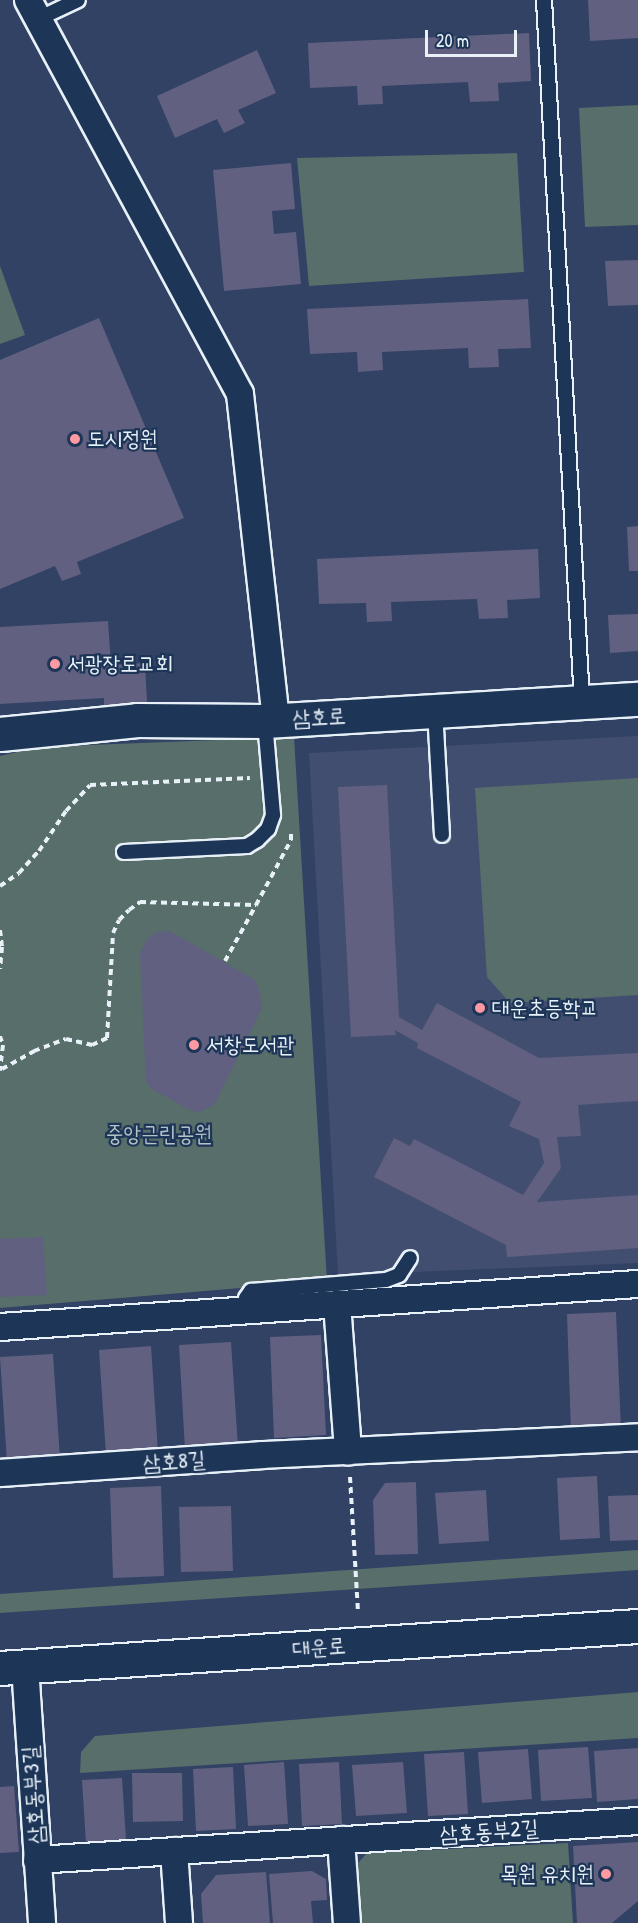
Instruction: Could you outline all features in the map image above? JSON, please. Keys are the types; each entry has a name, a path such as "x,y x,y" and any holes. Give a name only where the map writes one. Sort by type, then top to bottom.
{"street":[{"path":"33,9 240,394 271,720"},
{"name":"삼호로","path":"0,734 136,720 271,720 638,699"},
{"path":"0,1327 638,1284"},
{"path":"337,1304 348,1452"},
{"name":"삼호8길","path":"0,1473 262,1455 638,1437"},
{"name":"대운로","path":"13,1667 638,1626"},
{"name":"삼호동부3길","path":"13,1667 37,1860 42,1923"},
{"name":"삼호동부2길","path":"37,1860 638,1821"},
{"path":"341,1840 347,1923"},
{"path":"174,1851 179,1923"}],"lane":[{"path":"33,9 78,0"},
{"path":"544,0 582,702"},
{"path":"435,710 442,835"},
{"path":"124,852 247,846 268,829 273,815 269,777 271,720"},
{"path":"248,1310 246,1298 251,1291 386,1281 399,1275 410,1258"}],"path":[{"path":"0,886 19,873 39,851 66,811 90,785 269,777"},
{"path":"225,960 291,840 291,829"},
{"path":"1,1070 34,1051 66,1039 92,1045 107,1038 113,933 119,920 140,902 256,905"},
{"path":"0,930 2,947 0,969"},
{"path":"0,1036 3,1045 1,1070"},
{"path":"348,1452 360,1644"}],"shaded area":[{"name":"대운초등학교","path":"638,736 638,1263 338,1275 309,753"}],"green space":[{"path":"638,105 638,225 585,227 579,108"},
{"path":"517,153 524,272 309,286 297,158"},
{"path":"0,266 25,335 0,344"},
{"name":"중앙근린공원","path":"294,737 327,1281 0,1308 0,756 39,747"},
{"path":"638,778 638,995 510,1003 487,977 475,788"},
{"path":"638,1550 638,1570 0,1613 0,1594"},
{"path":"638,1692 638,1738 80,1773 81,1752 95,1736"},
{"path":"568,1843 573,1923 351,1923 349,1873 367,1853"}],"building":[{"path":"588,0 638,0 638,38 590,41"},
{"path":"529,33 531,81 498,83 499,101 470,102 468,82 382,86 383,104 358,105 357,86 310,88 308,43"},
{"path":"257,50 276,93 238,110 245,123 224,133 217,119 175,138 157,96"},
{"path":"291,163 295,209 272,211 274,234 296,232 301,284 224,291 213,170"},
{"path":"638,260 638,305 608,306 605,261"},
{"path":"528,299 531,348 498,349 499,367 469,368 468,348 382,352 383,370 358,372 357,352 310,354 307,309"},
{"name":"도시정원","path":"99,318 184,518 77,562 81,574 62,581 55,566 0,589 0,360"},
{"path":"638,526 638,571 629,571 627,527"},
{"path":"538,549 540,598 507,600 508,618 479,619 477,599 391,602 392,621 367,622 366,603 319,604 317,559"},
{"path":"638,614 638,651 610,653 608,615"},
{"name":"서광장로교회","path":"108,621 111,665 145,663 147,703 104,706 104,698 0,704 0,627"},
{"path":"387,785 399,1017 422,1030 437,1003 539,1058 638,1053 638,1101 578,1105 581,1136 557,1137 561,1168 537,1202 638,1195 638,1248 507,1257 506,1245 374,1177 394,1138 410,1146 414,1139 523,1195 544,1163 539,1139 509,1126 521,1102 417,1048 418,1043 395,1030 396,1035 351,1037 338,787"},
{"name":"서창도서관","path":"170,931 255,980 260,994 262,1008 214,1105 199,1112 192,1111 150,1088 146,1081 140,954 147,939 157,932"},
{"path":"43,1237 47,1295 0,1297 0,1239"},
{"path":"616,1312 621,1430 571,1432 567,1314"},
{"path":"321,1335 326,1435 274,1438 270,1337"},
{"path":"231,1342 238,1447 185,1450 179,1345"},
{"path":"151,1346 158,1452 106,1455 99,1350"},
{"path":"53,1354 60,1459 7,1462 0,1357"},
{"path":"597,1476 600,1538 560,1540 557,1478"},
{"path":"416,1482 418,1554 375,1555 373,1500 385,1483"},
{"path":"161,1486 164,1576 113,1578 110,1488"},
{"path":"486,1490 489,1541 439,1544 435,1493"},
{"path":"638,1495 638,1540 610,1541 608,1496"},
{"path":"231,1506 233,1571 181,1572 179,1507"},
{"path":"588,1747 592,1798 541,1801 538,1750"},
{"path":"638,1748 638,1799 597,1802 594,1751"},
{"path":"528,1749 532,1799 482,1803 478,1752"},
{"path":"464,1752 468,1814 428,1816 424,1754"},
{"path":"284,1762 288,1824 248,1826 244,1765"},
{"path":"339,1762 342,1824 302,1826 299,1764"},
{"path":"403,1762 407,1813 356,1816 352,1765"},
{"path":"233,1767 236,1829 196,1831 193,1769"},
{"path":"132,1773 182,1773 183,1821 133,1822"},
{"path":"122,1778 126,1840 86,1843 82,1780"},
{"path":"14,1786 19,1852 0,1853 0,1787"},
{"name":"목원 유치원","path":"638,1842 638,1901 612,1923 577,1923 573,1846"},
{"path":"312,1871 326,1879 327,1900 311,1901 313,1923 273,1923 269,1874"},
{"path":"266,1872 270,1923 203,1923 201,1894 216,1875"}],"place":[{"name":"도시정원","path":"75,439"},
{"name":"서광장로교회","path":"55,664"},
{"name":"대운초등학교","path":"480,1008"},
{"name":"서창도서관","path":"194,1045"},
{"name":"목원 유치원","path":"606,1874"}]}
